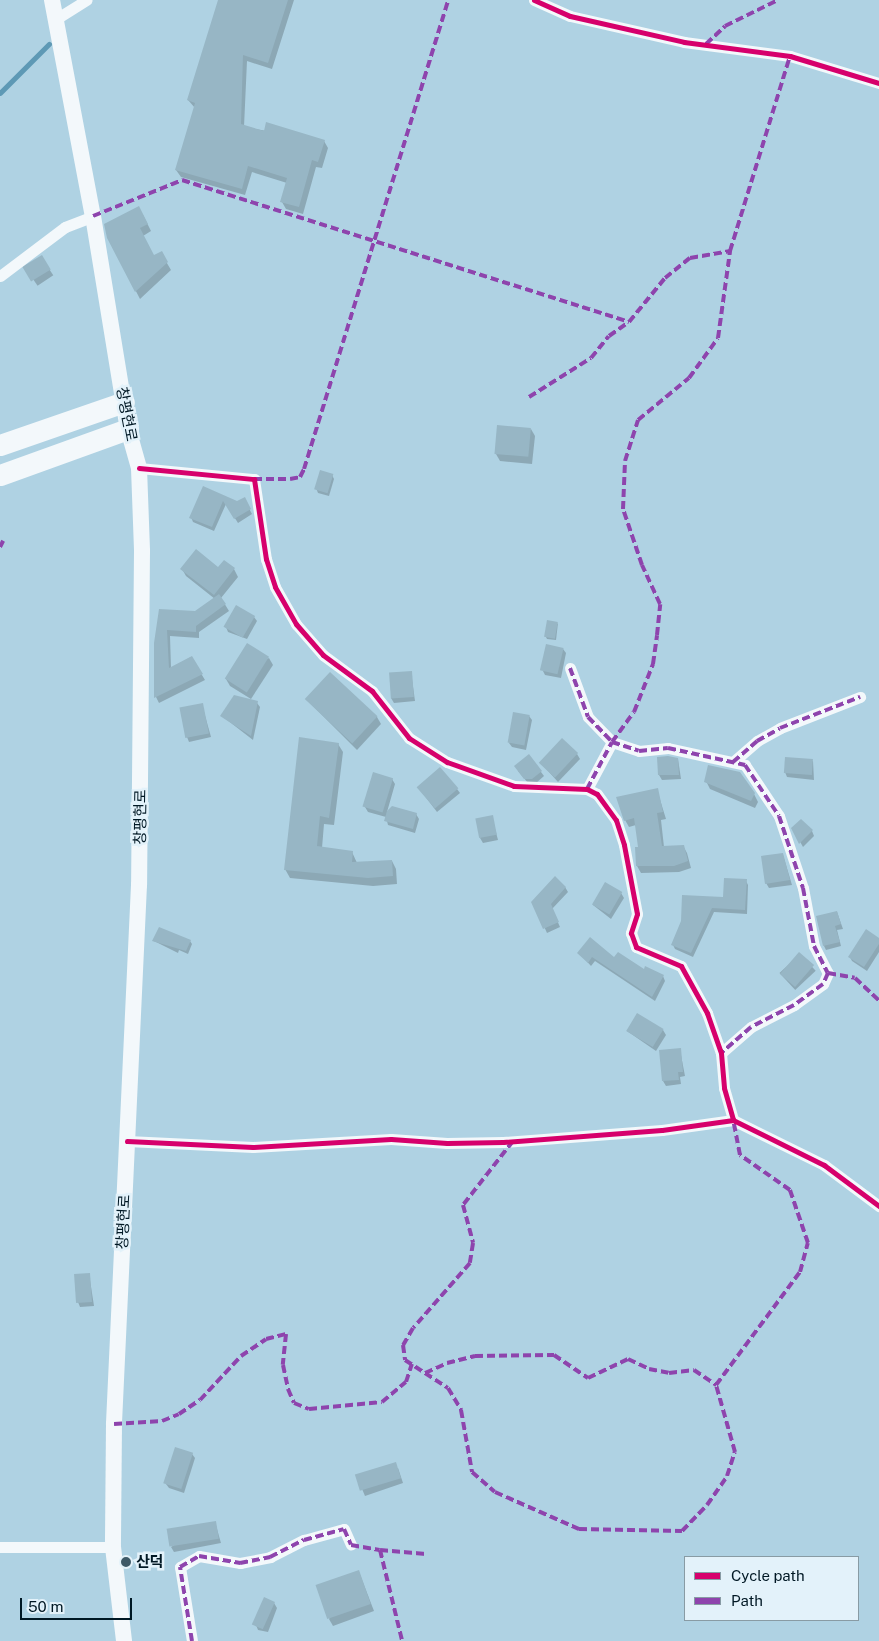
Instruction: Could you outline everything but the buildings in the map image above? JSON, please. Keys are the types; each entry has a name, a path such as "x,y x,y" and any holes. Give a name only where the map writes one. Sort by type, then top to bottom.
{"highway":[{"path":"0,445 124,402"},
{"path":"0,475 128,429"}],"main road":[{"name":"창평현로","path":"52,0 93,216 128,429 139,468 142,551 141,782 115,1394 113,1547 124,1641"}],"street":[{"path":"56,19 86,0"},
{"path":"534,0 570,16 684,42 790,56 879,83"},
{"path":"0,276 65,227 93,216"},
{"path":"139,468 254,479 266,559 275,587 296,624 323,655 372,691 410,738 447,762 514,786 587,789 597,794 616,820 624,845 637,914 631,933 636,946 681,966 707,1013 721,1053 724,1088 734,1120"},
{"path":"570,668 588,717 612,742 639,751 668,748 745,765 779,816 803,888 814,946 828,973 823,984 802,1000 751,1027 721,1053"},
{"path":"733,762 756,741 780,728 860,697"},
{"path":"587,789 612,742"},
{"path":"127,1141 253,1147 391,1139 503,1142 662,1130 734,1120 824,1165 879,1206"},
{"path":"192,1641 180,1567 199,1556 240,1563 270,1557 304,1540 344,1529 350,1545"},
{"path":"0,1547 113,1547"}],"waterway":[{"path":"0,93 49,44"}],"marked path":[{"path":"254,479 290,479 300,477 304,469 448,0"},
{"path":"706,44 725,26 778,0"},
{"path":"529,397 591,358 609,336 629,322 665,278 690,258 730,251 790,56"},
{"path":"93,216 182,180 629,322"},
{"path":"587,789 612,742 634,712 653,664 657,635 660,604 642,565 623,509 625,461 638,420 689,378 718,338 730,251"},
{"path":"0,547 3,541"},
{"path":"570,668 588,717 612,742 639,751 668,748 745,765 779,816 803,888 814,946 828,973 823,984 794,1005 751,1027 721,1053"},
{"path":"733,762 757,741 780,728 860,697"},
{"path":"828,973 855,978 879,1000"},
{"path":"513,1141 463,1205 473,1243 470,1263 413,1328 403,1345 405,1360 448,1388 461,1410 472,1472 495,1492 579,1529 682,1531 707,1505 727,1476 735,1452 716,1385 800,1272 808,1243 790,1190 740,1155 733,1119"},
{"path":"114,1424 162,1421 179,1414 200,1400 241,1356 266,1339 286,1334 283,1365 288,1389 294,1403 309,1409 382,1402 406,1382 412,1364"},
{"path":"425,1373 447,1363 475,1356 554,1355 588,1378 628,1359 649,1369 669,1373 694,1370 716,1385"},
{"path":"192,1641 180,1567 199,1556 240,1563 270,1557 304,1540 344,1529 351,1545 380,1550 402,1640"},
{"path":"380,1550 426,1554"}],"cycle path":[{"path":"534,0 570,16 684,42 790,56 879,83"},
{"path":"139,468 254,479 266,559 275,587 296,624 323,655 372,691 409,738 447,762 514,786 587,789 597,794 616,820 624,845 637,914 631,933 636,947 681,966 707,1013 721,1053 724,1088 733,1120"},
{"path":"127,1141 253,1147 391,1139 447,1143 503,1142 662,1130 733,1120 824,1165 879,1206"}],"place":[{"name":"산덕","path":"126,1562"}]}
